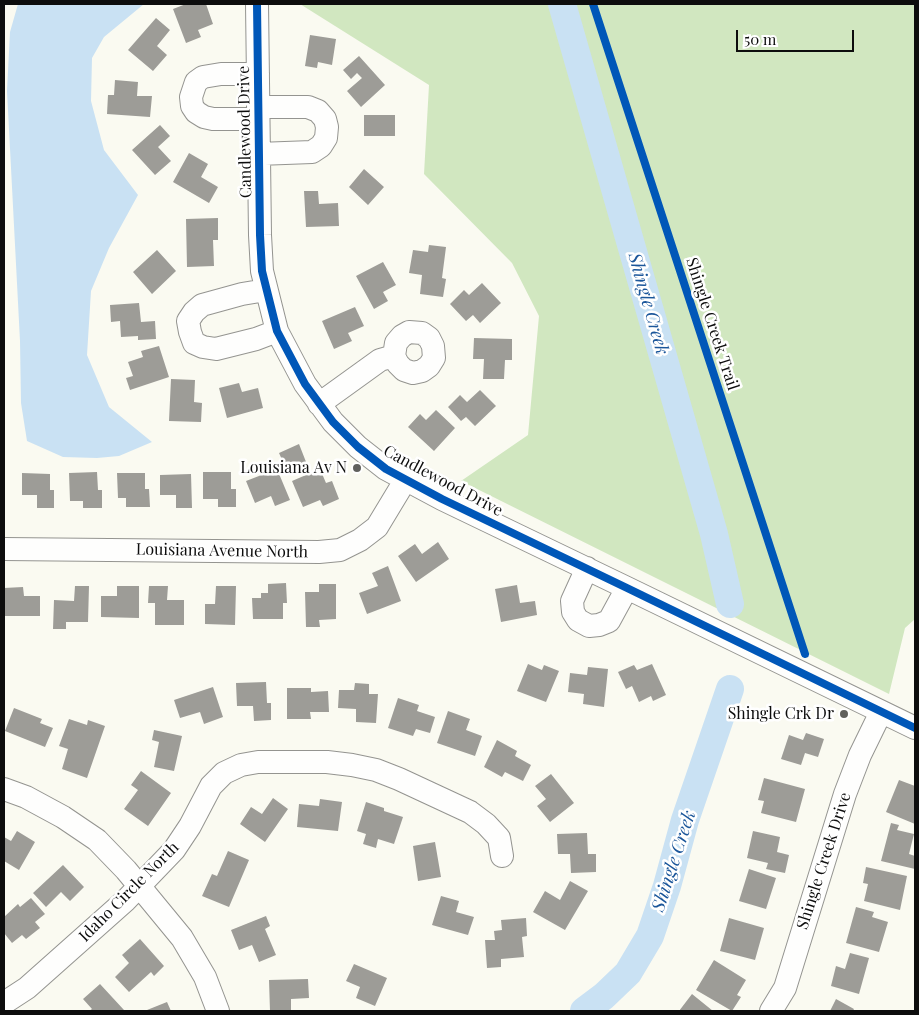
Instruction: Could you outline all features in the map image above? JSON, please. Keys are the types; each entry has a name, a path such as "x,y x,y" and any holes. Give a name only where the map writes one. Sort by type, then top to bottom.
{"street":[{"name":"Candlewood Drive","path":"257,4 258,154 262,271 278,331 305,384 333,422 358,447 386,469 442,499 915,728"},
{"path":"258,74 220,74 202,77 196,82 191,97 192,106 196,112 204,117 213,119 308,107 318,111 325,119 327,127 326,138 321,146 312,152 258,154"},
{"path":"266,290 242,294 202,305 188,321 190,332 194,343 216,349 256,339 278,331"},
{"path":"319,404 380,360 394,356"},
{"name":"Louisiana Avenue North","path":"4,549 319,552 340,550 360,540 377,527 406,479"},
{"path":"586,568 572,601 573,612 578,620 589,626 609,621 627,588"},
{"name":"Shingle Creek Drive","path":"771,1011 784,988 845,794 860,755 881,712"},
{"name":"Idaho Circle North","path":"4,1004 27,988 139,885 174,850 190,826 211,786 224,773 240,764 258,762 327,762 352,764 376,770 470,812 486,824 499,838 502,856"},
{"path":"4,789 26,797 63,817 97,840 139,885 182,938 205,977 218,1011"}],"green space":[{"path":"300,4 915,4 915,619 905,628 889,694 461,481 528,435 539,316 512,263 424,174 429,85"}],"water":[{"path":"18,4 144,4 104,37 92,58 91,101 104,150 138,195 109,248 91,291 87,355 109,407 152,442 119,456 97,458 63,457 27,441 21,403 20,341 7,91 10,32"}],"building":[{"path":"186,4 206,4 213,24 198,30 201,37 186,43 173,9"},
{"path":"156,18 170,30 157,46 167,55 153,71 128,50"},
{"path":"310,35 336,39 332,65 318,62 317,68 305,66"},
{"path":"359,56 385,85 361,107 347,91 362,78 357,73 351,79 343,70"},
{"path":"115,80 138,82 137,96 152,96 150,117 107,114 108,95 114,95"},
{"path":"364,115 395,115 395,136 364,136"},
{"path":"160,125 170,136 158,147 171,161 155,175 132,150"},
{"path":"189,153 208,164 201,177 218,187 209,203 173,182"},
{"path":"364,169 384,187 368,205 349,187"},
{"path":"304,191 318,191 319,204 338,203 339,226 306,227"},
{"path":"218,218 218,240 213,240 214,266 187,267 186,219"},
{"path":"429,245 446,247 442,278 446,279 443,297 420,294 422,275 409,273 413,250 428,252"},
{"path":"157,250 176,271 152,294 133,272"},
{"path":"383,262 396,285 383,292 388,301 374,309 356,276"},
{"path":"482,283 501,303 480,323 473,315 466,321 450,304 464,290 469,295"},
{"path":"139,303 141,322 155,321 156,339 138,340 138,336 121,337 120,321 111,322 110,305"},
{"path":"355,307 364,326 348,333 352,341 334,349 322,321"},
{"path":"474,338 512,339 512,360 505,360 504,379 483,379 484,359 473,359"},
{"path":"159,346 169,377 130,390 126,378 133,376 128,362 143,357 141,351"},
{"path":"171,379 195,380 194,402 202,403 201,422 169,421"},
{"path":"239,383 242,392 258,388 263,408 227,418 219,388"},
{"path":"480,390 496,406 475,426 466,417 461,421 448,407 460,395 467,402"},
{"path":"436,410 455,428 434,451 408,427 420,414 426,420"},
{"path":"299,444 308,467 289,475 279,453"},
{"path":"277,469 290,500 275,506 271,496 255,503 246,481"},
{"path":"320,469 326,483 332,481 339,499 323,506 320,500 303,507 292,481"},
{"path":"97,472 98,490 102,490 102,508 83,508 83,501 70,501 69,473"},
{"path":"203,472 231,472 231,489 236,489 236,507 218,507 218,499 203,499"},
{"path":"22,473 50,474 50,490 54,490 54,508 37,508 37,495 22,495"},
{"path":"117,473 145,473 145,489 149,489 150,507 126,507 126,498 118,498"},
{"path":"191,474 192,508 176,508 176,495 160,495 160,475"},
{"path":"438,542 449,559 416,582 398,556 415,544 422,554"},
{"path":"388,566 401,601 367,614 359,593 378,586 372,573"},
{"path":"286,583 287,603 283,603 283,619 253,619 252,598 261,598 261,593 268,593 268,584"},
{"path":"319,584 336,584 336,619 319,620 320,627 306,627 305,592 319,592"},
{"path":"517,585 520,603 535,601 537,615 501,622 495,589"},
{"path":"75,586 89,586 88,622 66,622 66,629 53,629 54,600 74,601"},
{"path":"117,586 139,586 139,618 101,617 101,596 117,596"},
{"path":"149,586 168,586 167,600 184,600 184,625 155,625 155,603 148,603"},
{"path":"216,586 236,586 235,625 205,624 205,604 215,604"},
{"path":"23,587 24,596 40,596 40,616 4,616 4,588"},
{"path":"528,664 542,670 544,665 559,671 546,702 517,691"},
{"path":"652,664 666,695 653,701 651,696 639,702 632,686 626,689 618,672 634,665 637,670"},
{"path":"588,667 608,669 604,707 583,704 584,694 568,692 570,673 587,675"},
{"path":"266,682 267,703 271,703 271,720 254,721 253,706 237,706 236,683"},
{"path":"355,683 369,684 369,694 378,694 376,723 356,722 356,709 338,708 339,690 354,690"},
{"path":"213,687 223,717 204,724 200,712 180,718 174,700"},
{"path":"287,688 311,688 311,692 328,691 329,712 310,712 311,719 287,719"},
{"path":"398,698 419,705 417,711 435,717 430,733 416,729 413,736 388,728"},
{"path":"14,708 42,719 40,723 53,728 45,747 5,731"},
{"path":"448,711 470,719 466,730 482,736 475,756 437,743"},
{"path":"69,719 87,725 88,720 105,726 87,778 62,769 68,749 59,746"},
{"path":"154,730 182,736 174,771 154,767 159,742 152,740"},
{"path":"806,733 824,739 818,757 805,753 801,765 781,759 789,735 803,740"},
{"path":"497,740 517,751 515,756 531,765 523,781 505,772 502,777 484,767"},
{"path":"141,771 171,793 148,826 124,809 138,790 131,785"},
{"path":"551,774 574,803 550,822 537,806 546,799 535,786"},
{"path":"764,778 805,789 796,822 761,813 764,801 758,800"},
{"path":"899,780 915,786 915,824 886,812"},
{"path":"273,798 288,809 265,842 240,824 251,807 262,814"},
{"path":"320,799 342,802 338,831 297,827 299,804 319,806"},
{"path":"366,802 384,808 384,811 403,817 394,844 378,839 376,848 363,844 366,834 357,831"},
{"path":"891,823 899,825 897,830 914,834 909,854 915,856 915,869 881,861"},
{"path":"17,831 35,842 19,870 4,861 4,837 11,841"},
{"path":"753,831 780,837 777,852 789,855 785,873 766,869 768,863 747,858"},
{"path":"587,833 588,854 596,854 596,872 571,873 570,854 558,854 557,834"},
{"path":"435,842 441,877 418,881 413,846"},
{"path":"228,851 249,860 229,907 202,896 212,874 217,876"},
{"path":"63,865 84,887 70,901 61,892 46,907 33,893"},
{"path":"866,867 907,876 900,910 864,901 868,884 863,883"},
{"path":"749,869 776,878 766,909 739,901"},
{"path":"570,881 588,891 565,930 533,912 545,891 560,900"},
{"path":"441,896 459,901 456,912 474,917 468,935 432,925"},
{"path":"31,898 45,914 35,922 40,928 26,939 22,935 12,943 4,933 4,917 18,904 20,907"},
{"path":"856,907 874,912 872,917 888,922 879,952 846,943"},
{"path":"266,916 270,926 265,929 276,955 259,962 252,945 239,950 231,930"},
{"path":"526,918 527,936 522,937 524,957 501,959 501,967 487,968 485,940 495,940 494,931 502,930 501,920"},
{"path":"729,918 764,928 755,960 720,951"},
{"path":"140,939 164,966 154,976 151,972 129,992 115,977 129,963 122,955"},
{"path":"850,953 869,958 859,994 831,986 836,966 845,969"},
{"path":"714,960 746,980 737,995 741,997 732,1011 696,990"},
{"path":"354,964 387,978 375,1006 356,998 360,987 346,981"},
{"path":"308,979 309,998 291,999 291,1010 270,1011 269,980"},
{"path":"100,984 123,1011 89,1011 92,1009 83,999"},
{"path":"692,994 713,1011 679,1011"},
{"path":"836,999 854,1009 853,1011 830,1011"},
{"path":"167,1002 171,1011 147,1010"}],"waterway":[{"name":"Shingle Creek","path":"562,4 714,534 730,604"},
{"name":"Shingle Creek","path":"584,1011 604,996 628,973 650,936 667,886 685,820 730,689"}],"cycle path":[{"path":"257,4 262,271 277,331 305,384 333,422 358,447 386,469 442,499 915,728"},
{"name":"Shingle Creek Trail","path":"593,4 805,654"}],"place":[{"name":"Louisiana Av N","path":"357,468"},
{"name":"Shingle Crk Dr","path":"844,714"}]}
